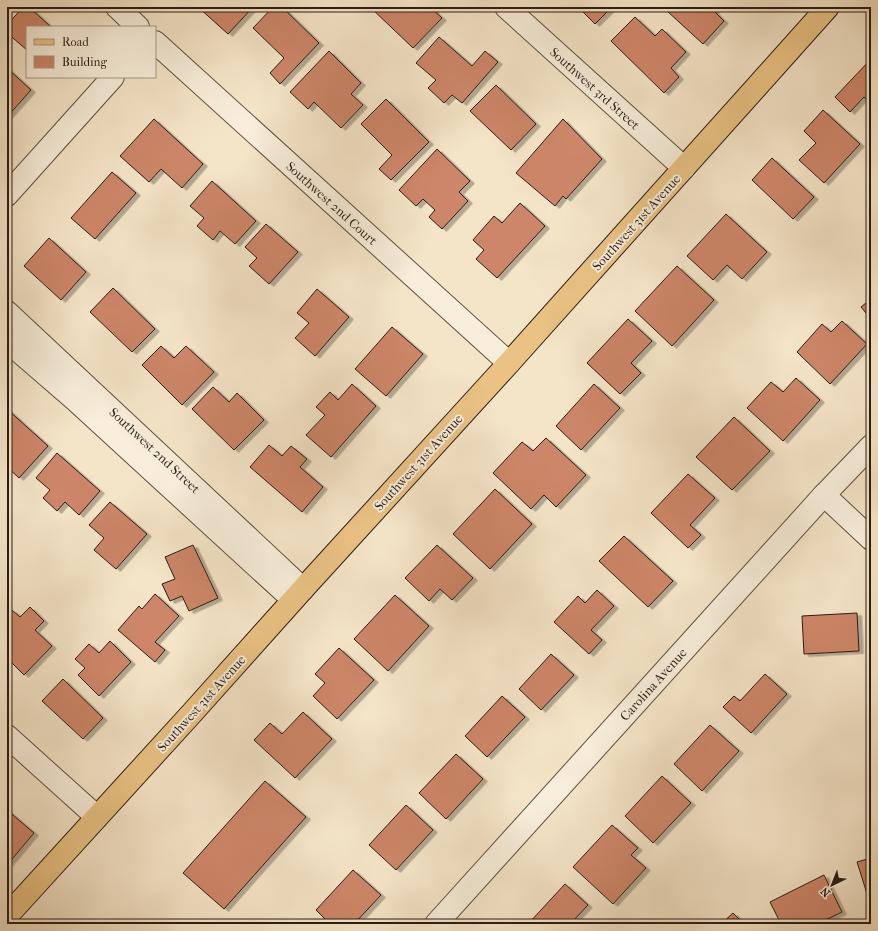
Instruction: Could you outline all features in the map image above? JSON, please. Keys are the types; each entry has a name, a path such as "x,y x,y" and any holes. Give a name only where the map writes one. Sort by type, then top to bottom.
{"main road":[{"name":"Southwest 31st Avenue","path":"7,916 509,363 828,7"}],"street":[{"path":"117,7 137,26"},
{"name":"Southwest 3rd Street","path":"506,7 684,168"},
{"name":"Southwest 2nd Court","path":"156,43 509,363"},
{"path":"7,195 112,78"},
{"name":"Southwest 2nd Street","path":"7,312 298,594"},
{"name":"Southwest 2nd Street","path":"7,341 298,594"},
{"name":"Carolina Avenue","path":"436,924 824,495 871,446"},
{"path":"824,495 871,539"},
{"path":"7,736 97,817"}],"building":[{"path":"23,7 29,7 50,26 26,26 26,49 7,33 7,25"},
{"path":"198,7 253,7 228,34"},
{"path":"273,7 282,7 319,43 280,84 270,73 284,58 253,28"},
{"path":"370,7 430,7 442,18 413,48"},
{"path":"578,7 612,7 595,24"},
{"path":"670,7 718,7 714,11 724,21 703,44 667,11"},
{"path":"635,17 655,36 662,29 686,52 671,68 679,77 664,93 611,41"},
{"path":"439,37 472,66 485,51 498,62 462,103 452,95 444,103 428,88 436,80 416,63"},
{"path":"329,51 361,83 351,94 363,105 341,128 314,102 308,109 290,92"},
{"path":"871,59 871,104 864,97 850,112 835,97"},
{"path":"7,68 31,90 7,117"},
{"path":"496,85 536,124 511,150 470,111"},
{"path":"386,99 429,142 391,180 379,169 392,155 361,124"},
{"path":"823,110 860,144 824,183 799,160 816,143 804,131"},
{"path":"154,119 203,164 182,188 161,169 149,182 120,156"},
{"path":"563,119 602,159 566,199 563,196 555,206 516,173"},
{"path":"437,149 470,181 459,192 468,201 442,229 429,217 435,210 423,199 416,206 399,190"},
{"path":"772,158 814,197 793,219 752,180"},
{"path":"112,172 136,193 95,239 71,218"},
{"path":"212,181 256,221 235,244 220,231 213,240 197,226 204,218 190,206"},
{"path":"520,203 545,226 497,278 476,259 484,250 473,240 494,216 502,223"},
{"path":"726,214 767,252 742,279 727,265 713,280 687,256"},
{"path":"266,224 298,252 269,284 249,266 257,258 245,247"},
{"path":"49,238 86,272 61,300 24,266"},
{"path":"677,266 714,300 672,346 635,311"},
{"path":"113,288 155,329 132,352 90,312"},
{"path":"317,289 349,317 315,356 295,338 309,323 297,313"},
{"path":"871,299 871,319 861,307"},
{"path":"628,319 652,341 631,363 641,373 620,394 587,363"},
{"path":"842,321 867,344 830,384 797,352 822,324 831,332"},
{"path":"392,327 423,354 386,396 355,369"},
{"path":"161,346 174,358 186,346 214,372 182,405 142,365"},
{"path":"796,378 820,400 783,441 747,408 771,382 783,392"},
{"path":"352,384 376,406 331,457 306,435 325,415 316,407 330,392 338,400"},
{"path":"594,384 620,408 581,450 556,426"},
{"path":"213,387 229,402 237,393 264,420 234,450 192,409"},
{"path":"7,409 48,446 19,478 7,467"},
{"path":"734,417 770,451 732,490 696,457"},
{"path":"546,438 586,475 556,507 544,495 531,509 493,473 522,442 533,451"},
{"path":"269,445 282,456 291,446 307,459 300,467 323,487 302,512 250,467"},
{"path":"57,453 100,491 79,515 65,502 57,511 43,498 50,490 36,478"},
{"path":"688,474 715,498 690,525 701,535 688,548 651,513"},
{"path":"495,489 532,524 490,569 453,534"},
{"path":"110,502 147,534 116,569 94,550 104,538 89,525"},
{"path":"624,536 673,581 648,607 599,561"},
{"path":"193,545 218,598 189,611 182,596 170,601 162,584 175,579 165,557"},
{"path":"437,545 473,578 452,600 440,589 429,601 405,578"},
{"path":"597,590 614,606 591,630 602,640 589,654 554,622 578,596 585,603"},
{"path":"155,594 179,616 155,642 165,650 155,662 118,630 139,606 142,609"},
{"path":"395,595 429,626 388,671 354,639"},
{"path":"30,607 44,621 35,630 52,646 24,675 7,658 7,614 12,610 20,617"},
{"path":"857,613 859,651 804,654 802,616"},
{"path":"110,641 131,662 99,696 78,675 85,668 75,659 89,644 99,653"},
{"path":"339,648 374,680 337,719 313,696 325,683 315,674"},
{"path":"551,654 574,675 541,710 519,689"},
{"path":"765,674 787,694 751,733 723,707 734,696 740,701"},
{"path":"63,679 103,718 83,739 42,701"},
{"path":"502,696 525,717 487,757 465,736"},
{"path":"303,712 332,739 295,778 254,740 270,723 282,734"},
{"path":"710,725 739,751 702,791 674,764"},
{"path":"456,754 483,779 446,819 419,793"},
{"path":"662,776 691,803 653,843 625,816"},
{"path":"265,781 306,817 224,909 183,873"},
{"path":"406,805 433,830 396,870 369,845"},
{"path":"7,810 34,833 8,864 7,863"},
{"path":"612,825 638,848 631,855 646,868 613,904 573,867"},
{"path":"871,858 871,897 868,897 857,862"},
{"path":"353,870 381,895 354,924 330,924 316,910"},
{"path":"824,875 842,912 817,924 781,924 770,902"},
{"path":"565,884 588,905 574,920 579,924 528,924"},
{"path":"733,913 744,924 721,924"}]}
